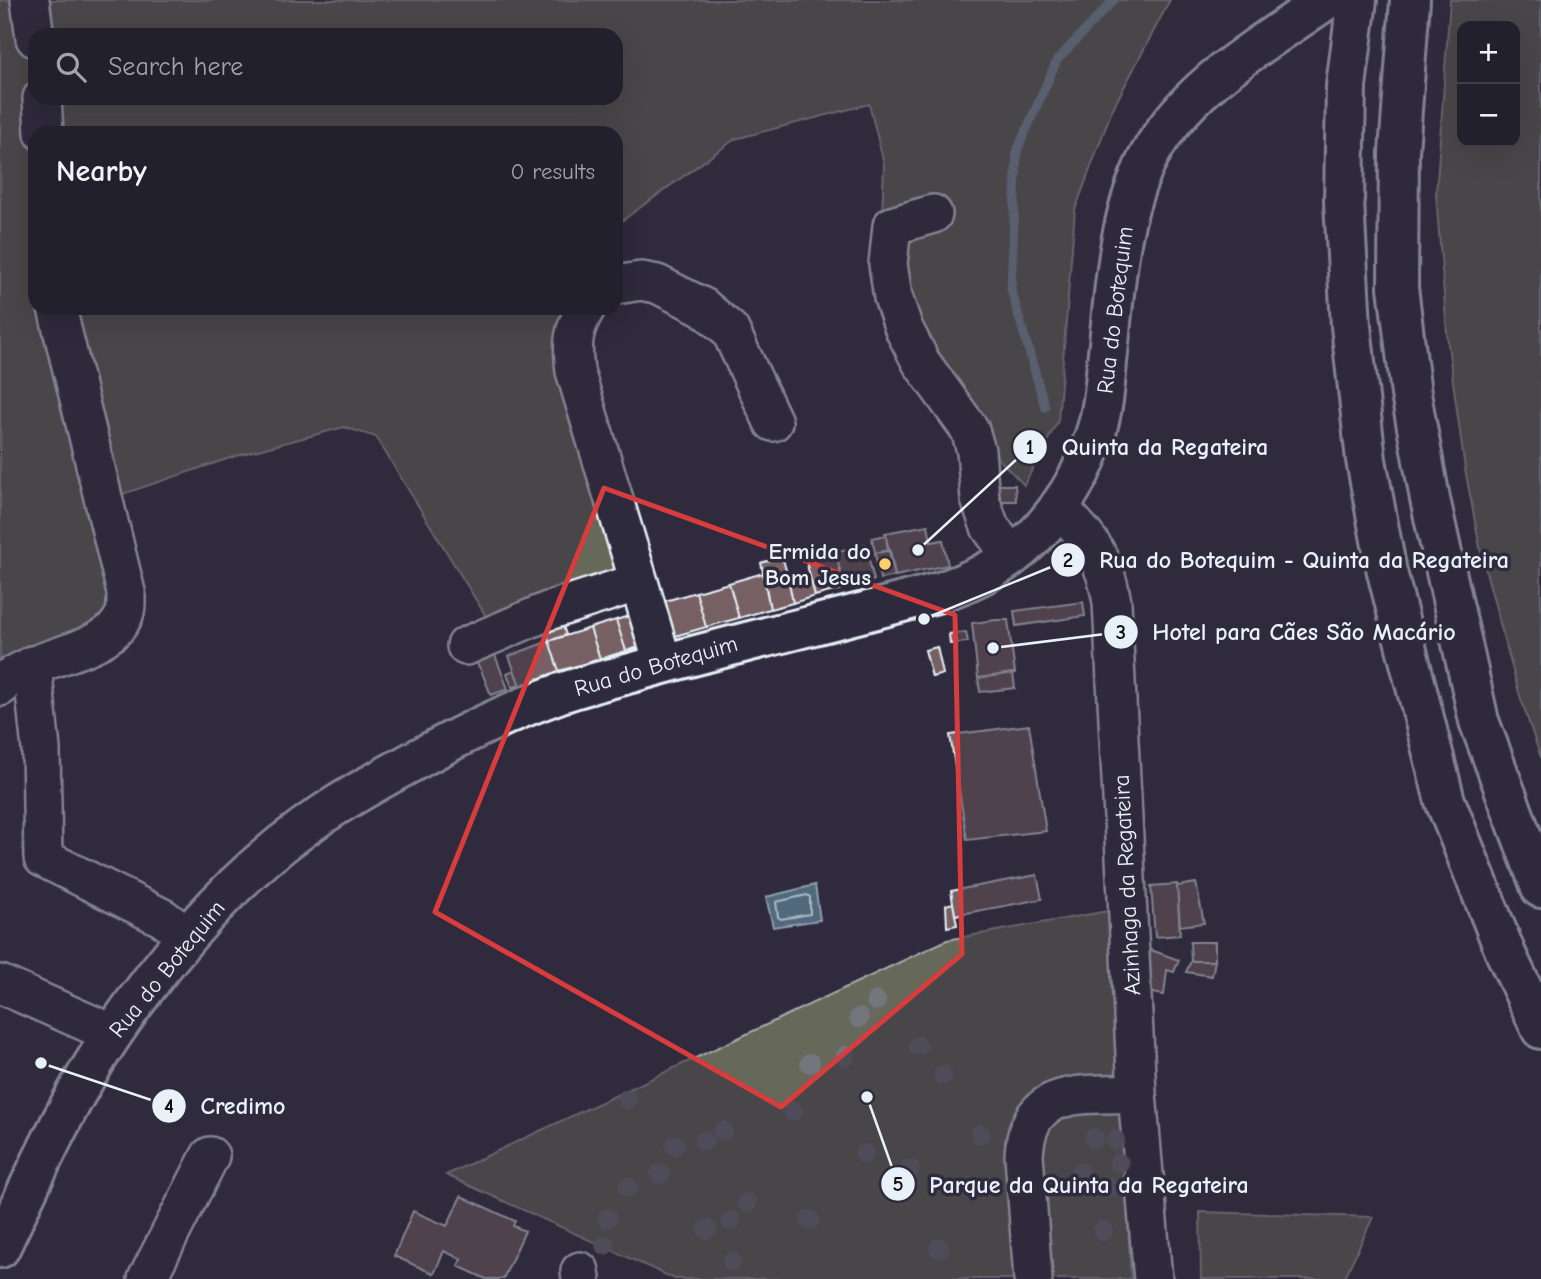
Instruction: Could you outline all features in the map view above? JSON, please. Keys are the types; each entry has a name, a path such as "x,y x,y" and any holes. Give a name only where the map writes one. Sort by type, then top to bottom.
{"main road":[{"name":"Rua do Botequim","path":"0,1248 54,1138 113,1034 187,936 232,888 304,827 359,791 465,733 510,712 558,694 663,664 943,591 972,581 1012,557 1033,539 1058,508 1077,478 1096,433 1105,386 1124,224 1134,189 1150,155 1170,125 1216,77 1326,0"},
{"path":"1357,0 1346,86 1345,202 1351,326 1366,460 1387,572 1445,801 1506,954 1541,1029"},
{"path":"1410,0 1399,152 1398,287 1411,394 1430,499 1479,721 1541,888"}],"street":[{"path":"30,0 34,28"},
{"path":"42,105 44,126"},
{"path":"933,214 892,226 888,264 893,297 904,329 921,362 970,430 976,451 980,499 990,527 1012,557"},
{"path":"623,284 641,281 657,284 703,307 730,330 774,422"},
{"path":"0,687 5,679 32,665 112,633 122,620 126,608 126,592 59,315"},
{"path":"582,315 576,324 572,345 575,371 663,664"},
{"name":"Azinhaga da Regateira","path":"1058,508 1086,535 1098,552 1108,579 1112,602 1137,1093 1153,1279"},
{"path":"466,646 548,611 639,582"},
{"path":"32,665 41,749 43,858 163,918 187,936"},
{"path":"0,984 113,1034"},
{"path":"1033,1279 1024,1155 1025,1135 1034,1116 1048,1103 1064,1097 1137,1093"},
{"path":"147,1279 210,1156"}],"highlighted area":[{"path":"604,488 955,615 962,954 781,1107 435,912"}],"green space":[{"path":"0,0 24,0 28,105 32,105 33,126 28,126 28,315 56,315 111,603 75,634 0,671"},
{"path":"38,0 1170,0 1112,110 1075,210 1058,421 1024,485 956,415 880,267 884,164 869,104 735,139 623,220 623,126 50,126 48,105 623,105 623,28 40,28"},
{"path":"1450,0 1541,0 1541,758 1519,693 1481,553 1465,469 1448,345 1436,195"},
{"path":"69,315 575,315 623,568 492,626 376,437 344,427 239,455 114,497"},
{"path":"1108,911 1131,1279 675,1279 446,1175 947,940"},
{"path":"1200,1212 1373,1217 1344,1279 1201,1279"}],"water":[{"path":"815,885 820,920 773,927 766,897"}],"building":[{"path":"997,485 1015,485 1016,501 997,501"},
{"path":"928,525 931,542 943,540 948,565 895,576 885,533"},
{"path":"886,535 888,551 875,553 872,538"},
{"path":"865,544 874,580 845,588 835,552"},
{"path":"821,545 824,556 808,560 805,549"},
{"name":"Ermida do Bom Jesus","path":"890,550 895,576 880,579 875,553"},
{"path":"835,552 845,588 815,596 806,561"},
{"path":"782,556 788,577 765,581 761,563"},
{"path":"763,573 770,609 739,618 729,583"},
{"path":"809,573 815,596 793,603 788,577"},
{"path":"788,577 793,603 770,609 765,581"},
{"path":"729,583 739,618 706,627 696,592"},
{"path":"696,592 706,627 665,639 655,604"},
{"path":"1083,602 1085,616 1016,626 1014,611"},
{"path":"642,612 652,643 626,651 616,620"},
{"path":"616,620 626,651 600,659 590,628"},
{"path":"1008,620 1015,673 978,678 972,623"},
{"path":"563,626 566,635 549,641 546,631"},
{"path":"590,628 600,659 559,671 549,641"},
{"path":"966,632 968,642 950,644 949,634"},
{"path":"549,641 559,671 520,686 509,656"},
{"path":"937,647 943,674 932,677 925,650"},
{"path":"493,650 508,689 491,695 473,658"},
{"path":"514,670 520,685 512,687 507,673"},
{"path":"1013,673 1015,688 980,692 978,678"},
{"path":"1029,725 1046,831 967,840 950,735"},
{"path":"1037,875 1042,899 955,915 951,891"},
{"path":"1196,883 1204,923 1180,926 1177,886"},
{"path":"1177,884 1180,935 1155,937 1151,886"},
{"path":"953,903 957,925 947,927 946,905"},
{"path":"1190,942 1215,942 1215,961 1191,961"},
{"path":"1151,950 1179,960 1174,972 1167,970 1164,995 1147,992 1150,965 1146,964"},
{"path":"1191,961 1215,961 1212,976 1186,972"},
{"path":"461,1196 515,1221 513,1226 525,1231 503,1279 486,1279 458,1266 461,1259 444,1251 434,1274 394,1256 413,1211 447,1226"}],"waterway":[{"path":"1045,407 1011,289 1017,151 1057,60 1114,0"}],"place":[{"name":"Quinta da Regateira","path":"918,550"},
{"name":"Ermida do Bom Jesus","path":"885,564"},
{"name":"Rua do Botequim - Quinta da Regateira","path":"924,619"},
{"name":"Hotel para Cães São Macário","path":"993,648"},
{"name":"Credimo","path":"41,1063"},
{"name":"Parque da Quinta da Regateira","path":"867,1097"}]}
